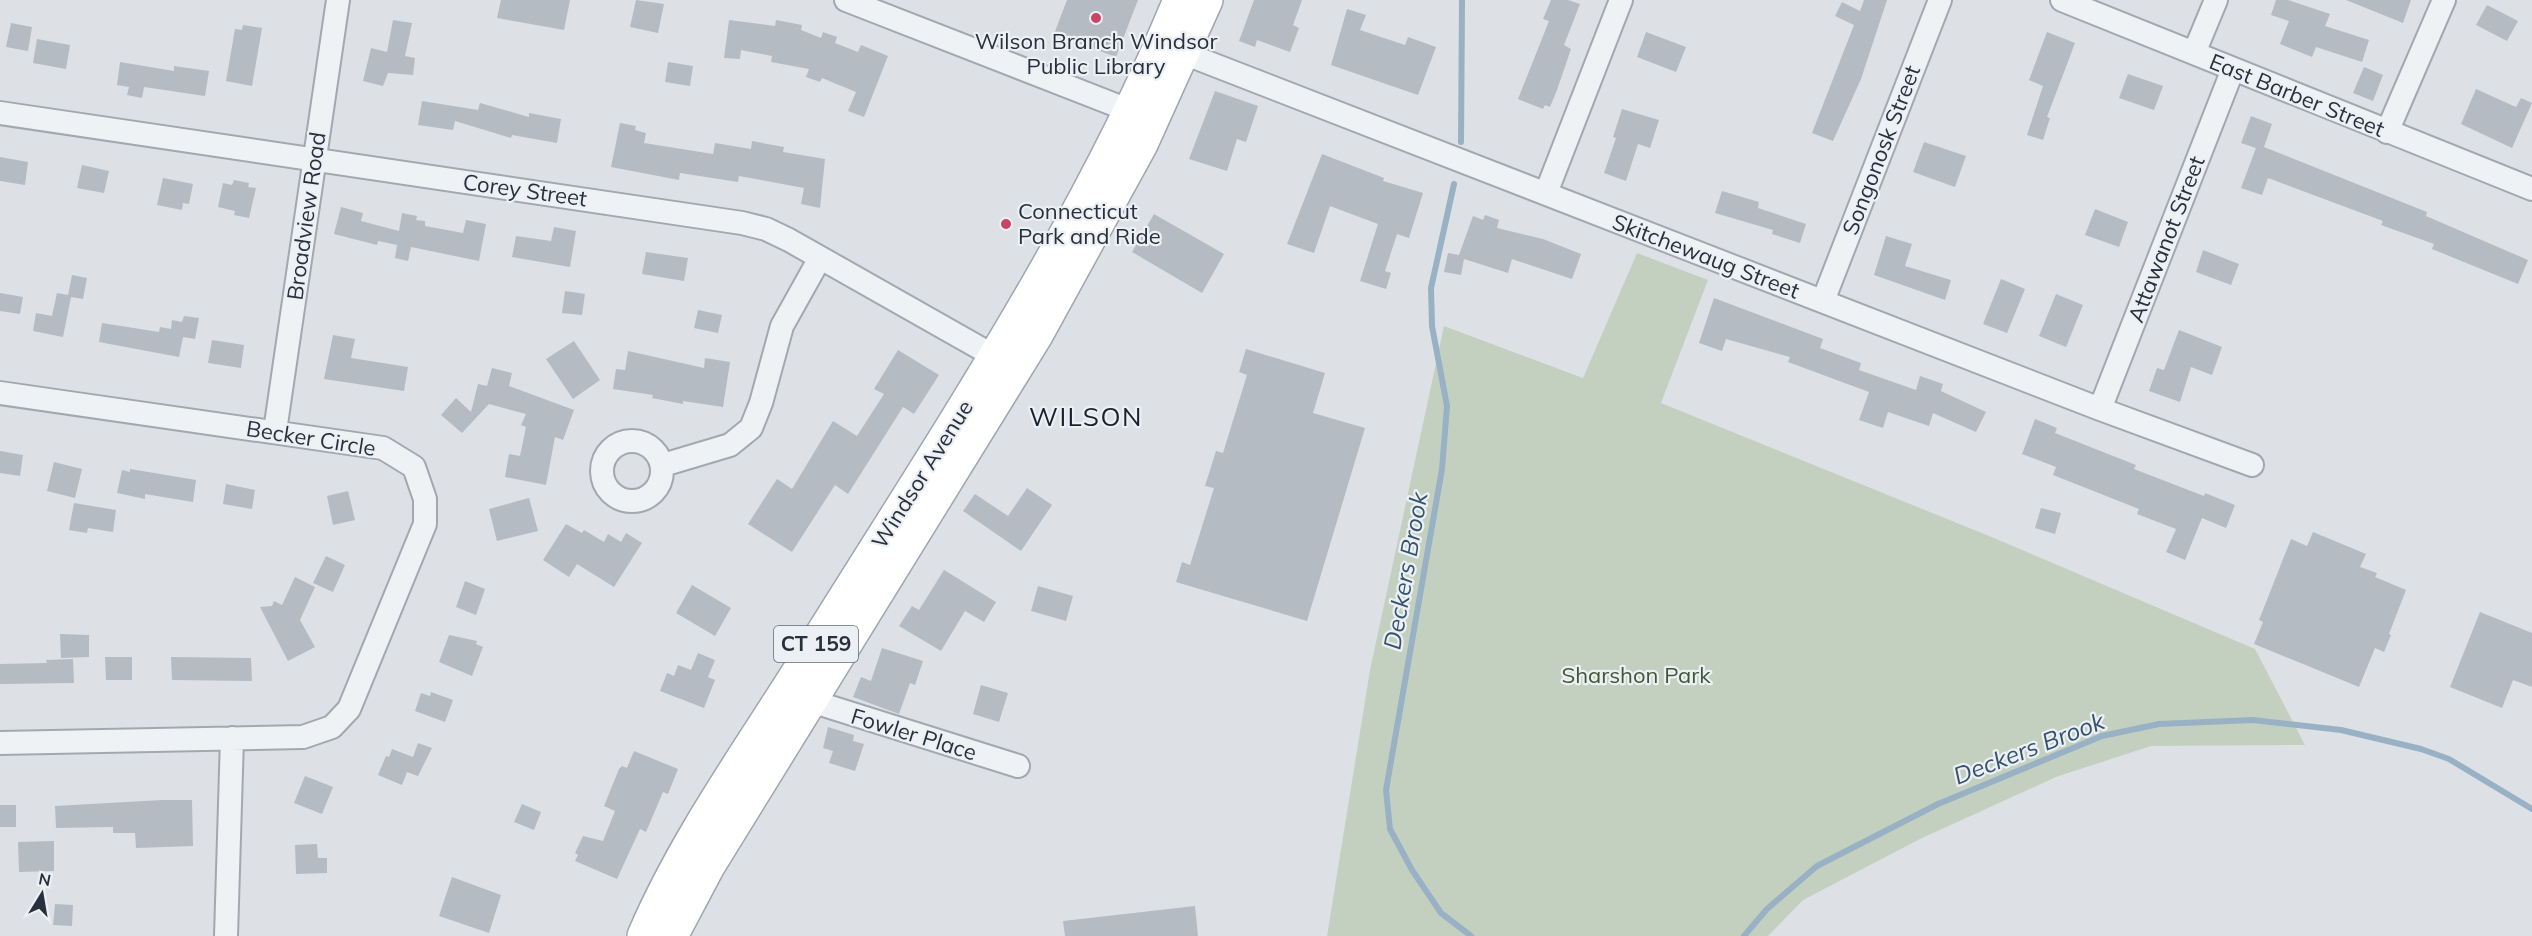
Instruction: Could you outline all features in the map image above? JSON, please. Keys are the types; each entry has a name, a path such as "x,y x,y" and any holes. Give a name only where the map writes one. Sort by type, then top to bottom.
{"main road":[{"name":"Windsor Avenue","path":"1173,49 1180,0"},
{"name":"Windsor Avenue","path":"644,936 667,886 810,701 1005,362 1067,229 1142,115 1173,49 1206,0"},
{"name":"Windsor Avenue","path":"671,936 743,787 1005,362"}],"street":[{"name":"Broadview Road","path":"275,432 338,0"},
{"path":"846,0 1142,115"},
{"path":"1546,193 1621,0"},
{"name":"Songonosk Street","path":"1823,301 1940,0"},
{"name":"East Barber Street","path":"2062,0 2532,189"},
{"path":"2194,53 2216,0"},
{"path":"2387,132 2444,0"},
{"name":"Skitchewaug Street","path":"1173,49 2100,409 2252,465"},
{"name":"Attawanot Street","path":"2100,409 2233,69"},
{"name":"Corey Street","path":"0,113 742,223 766,229 1005,362"},
{"path":"663,465 730,445 751,428 761,403 782,326 819,258"},
{"name":"Becker Circle","path":"0,393 383,448 414,467 425,499 424,524 349,709 332,727 303,737 0,743"},
{"name":"Fowler Place","path":"810,701 1018,766"},
{"path":"226,936 232,738"}],"green space":[{"name":"Sharshon Park","path":"1637,253 1708,280 1661,403 1994,538 2255,649 2305,745 2151,746 2056,777 1920,839 1803,900 1768,936 1327,936 1370,670 1444,326 1583,378"}],"building":[{"path":"501,0 570,0 564,30 497,18"},
{"path":"636,0 664,4 658,33 630,27"},
{"name":"Wilson Branch Windsor Public Library","path":"1067,0 1138,0 1116,57 1054,34"},
{"path":"1254,0 1302,0 1293,25 1299,28 1290,52 1257,40 1255,47 1239,41"},
{"path":"1551,0 1568,0 1580,4 1564,45 1571,49 1557,90 1550,107 1545,105 1543,109 1518,99 1549,21 1543,19"},
{"path":"1864,0 1887,0 1861,79 1833,141 1812,133 1854,25 1835,16 1842,2 1860,11"},
{"path":"2276,0 2288,0 2330,14 2325,26 2369,40 2362,62 2316,47 2312,57 2280,44 2289,21 2271,15"},
{"path":"2346,0 2411,0 2403,23"},
{"path":"2487,5 2518,21 2507,41 2476,25"},
{"path":"1347,9 1366,15 1360,30 1405,45 1408,37 1436,47 1418,95 1331,65"},
{"path":"393,20 412,23 405,56 415,58 413,75 388,73 383,86 363,81 371,48 387,52"},
{"path":"729,20 775,26 776,20 802,25 801,30 821,38 823,32 837,37 835,43 858,52 861,45 888,56 864,117 848,111 856,92 822,78 820,82 806,77 809,69 771,62 772,56 741,50 740,59 724,58"},
{"path":"11,23 32,27 28,51 6,47"},
{"path":"243,25 262,28 252,86 226,81 235,29 242,30"},
{"path":"1646,32 1686,47 1676,72 1637,57"},
{"path":"2047,32 2075,43 2047,117 2050,118 2043,140 2027,135 2043,86 2029,80"},
{"path":"37,39 70,45 66,69 33,63"},
{"path":"120,62 174,71 174,66 209,71 205,96 144,87 142,98 127,95 129,87 117,85"},
{"path":"668,62 693,66 690,86 665,82"},
{"path":"2364,67 2383,75 2373,101 2353,93"},
{"path":"2128,74 2163,86 2154,110 2119,98"},
{"path":"2476,89 2516,107 2521,98 2532,103 2512,148 2461,124"},
{"path":"1215,91 1258,106 1246,142 1237,139 1227,171 1189,159"},
{"path":"422,101 478,110 480,103 529,117 529,113 561,119 557,143 512,135 511,138 455,121 453,130 418,125"},
{"path":"1622,109 1659,120 1650,148 1638,144 1626,181 1604,173 1616,138 1613,137"},
{"path":"2251,116 2272,124 2264,147 2427,212 2426,216 2528,260 2518,284 2432,249 2434,244 2381,225 2383,221 2268,178 2262,195 2241,188 2256,148 2241,143"},
{"path":"620,123 636,126 635,130 646,133 644,143 713,154 715,143 751,149 752,141 784,147 783,152 825,159 820,208 801,204 804,188 739,176 738,182 680,173 679,180 611,167"},
{"path":"1924,142 1966,156 1955,187 1913,172"},
{"path":"1322,154 1384,178 1383,181 1423,193 1409,238 1397,234 1385,271 1391,273 1386,289 1360,281 1378,224 1330,206 1314,253 1287,244"},
{"path":"0,157 28,162 25,185 0,181"},
{"path":"82,165 109,171 104,193 77,188"},
{"path":"163,178 193,184 189,204 183,203 182,210 157,205"},
{"path":"234,180 249,183 248,187 256,188 249,218 234,215 235,211 218,207 223,183 232,185"},
{"path":"1722,191 1759,202 1758,208 1806,224 1800,243 1772,234 1773,230 1715,213"},
{"path":"341,207 363,213 361,221 399,231 402,213 417,216 416,220 425,221 425,226 463,233 466,220 486,224 479,261 411,247 408,261 395,258 397,245 378,241 377,245 334,234"},
{"path":"2095,209 2128,222 2119,247 2085,235"},
{"path":"1154,214 1224,254 1202,293 1132,252"},
{"path":"1485,215 1499,220 1497,228 1543,239 1581,254 1572,279 1512,259 1508,273 1464,259 1461,275 1444,272 1448,253 1459,255 1473,216 1483,220"},
{"path":"554,227 576,231 570,267 512,257 516,236 551,241"},
{"path":"1886,236 1912,244 1905,266 1951,280 1945,300 1874,275"},
{"path":"2203,250 2239,264 2231,285 2196,272"},
{"path":"646,252 688,258 684,281 642,274"},
{"path":"72,275 87,278 83,299 71,297 63,337 33,331 36,313 52,316 57,293 68,295"},
{"path":"2001,279 2025,289 2007,333 1983,324"},
{"path":"565,291 585,294 582,315 562,313"},
{"path":"0,293 23,297 20,314 0,311"},
{"path":"2056,294 2083,305 2066,347 2039,336"},
{"path":"1714,298 1823,339 1820,348 1861,363 1859,370 1916,390 1920,376 1943,384 1941,391 1986,412 1976,432 1933,413 1929,426 1888,412 1883,428 1859,420 1869,392 1788,362 1790,357 1726,339 1722,351 1699,343"},
{"path":"698,310 722,315 718,333 694,328"},
{"path":"184,316 199,318 195,339 183,337 179,357 99,342 102,323 159,332 160,327 171,329 172,320 182,322"},
{"path":"2179,330 2222,347 2212,375 2191,367 2180,402 2149,391 2157,368 2164,370"},
{"path":"333,335 355,339 351,358 408,367 404,391 324,379"},
{"path":"212,340 244,345 241,368 208,363"},
{"path":"574,341 600,380 573,399 546,359"},
{"path":"1246,349 1325,373 1313,413 1365,428 1307,621 1176,582 1182,562 1190,565 1214,488 1205,486 1216,451 1223,453 1247,375 1239,372"},
{"path":"898,350 939,375 914,414 903,407 848,494 835,485 792,552 748,524 777,479 792,489 833,421 857,436 884,394 874,389"},
{"path":"628,351 704,368 705,358 730,362 723,407 683,401 683,404 652,398 653,395 613,389 616,369 625,370"},
{"path":"492,368 512,373 509,386 574,410 563,440 555,437 546,485 505,477 509,454 520,456 526,427 521,425 526,414 489,404 462,433 441,415 456,398 471,412 478,384 487,386"},
{"path":"2035,419 2057,428 2055,433 2136,465 2134,469 2204,496 2205,493 2235,505 2226,528 2202,518 2185,560 2166,552 2176,529 2137,514 2139,509 2053,475 2056,467 2022,454"},
{"path":"0,451 23,455 20,476 0,473"},
{"path":"54,462 82,469 75,498 47,491"},
{"path":"130,469 196,480 193,502 145,494 145,499 117,493 122,470 130,472"},
{"path":"226,484 255,490 252,509 223,504"},
{"path":"1027,488 1052,505 1021,551 963,511 975,494 1008,516"},
{"path":"348,491 355,520 333,525 327,496"},
{"path":"529,498 538,531 497,541 489,509"},
{"path":"74,503 116,510 113,532 88,528 87,533 69,530"},
{"path":"2041,508 2061,513 2055,534 2035,528"},
{"path":"566,524 582,533 584,530 604,542 608,534 621,542 626,533 642,543 614,587 577,564 569,577 543,560"},
{"path":"2313,532 2366,554 2360,567 2377,573 2375,577 2406,590 2384,652 2375,648 2359,687 2254,644 2263,622 2259,620 2291,539 2307,546"},
{"path":"326,556 345,565 333,592 313,583"},
{"path":"944,570 996,602 984,622 965,611 941,651 899,626 912,606 919,610"},
{"path":"295,577 315,587 300,620 315,647 288,661 260,607 272,606 274,601 282,605"},
{"path":"465,581 485,589 476,615 456,607"},
{"path":"692,585 731,608 715,636 676,613"},
{"path":"1038,586 1073,596 1066,621 1031,611"},
{"path":"2480,612 2532,633 2532,687 2513,680 2502,708 2450,687"},
{"path":"60,634 89,635 89,657 61,658"},
{"path":"449,635 477,641 476,644 483,647 472,676 439,662"},
{"path":"882,648 923,661 915,685 910,683 899,714 853,697 861,677 871,681"},
{"path":"698,653 715,660 708,677 715,680 704,708 660,691 667,673 674,676 678,665 691,670"},
{"path":"105,657 132,657 132,680 106,680"},
{"path":"171,657 251,658 252,681 172,680"},
{"path":"73,659 74,683 0,684 0,664 47,663 46,660"},
{"path":"981,685 1008,693 999,722 973,714"},
{"path":"431,692 453,700 445,722 415,711 421,693 430,696"},
{"path":"828,727 854,735 853,741 864,744 855,771 829,763 833,751 823,748"},
{"path":"418,743 432,748 418,776 407,772 402,785 378,775 386,756 389,757 392,749 413,757"},
{"path":"634,751 678,769 668,794 663,792 646,832 640,829 617,879 575,861 578,855 575,853 583,836 603,841 615,811 604,806 619,769 622,766 627,768"},
{"path":"305,776 333,787 322,814 294,803"},
{"path":"192,800 193,846 136,848 135,833 113,833 113,827 56,828 55,806"},
{"path":"522,804 541,812 534,830 514,822"},
{"path":"0,805 16,805 16,827 0,827"},
{"path":"54,841 54,871 19,872 18,842"},
{"path":"317,844 318,858 327,858 327,873 296,874 295,845"},
{"path":"452,877 501,895 489,933 439,916"},
{"path":"55,904 73,905 72,926 53,925"},
{"path":"1195,906 1198,936 1065,936 1063,921"}],"waterway":[{"name":"Deckers Brook","path":"1461,142 1462,0"},
{"name":"Deckers Brook","path":"1454,184 1431,288 1432,326 1447,406 1442,469 1386,790 1390,829 1412,870 1441,913 1471,936"},
{"name":"Deckers Brook","path":"1744,936 1767,909 1817,866 1938,804 2102,736 2159,724 2253,720 2341,730 2421,749 2449,759 2532,809"}],"place":[{"name":"Wilson Branch Windsor Public Library","path":"1096,18"},
{"name":"Connecticut Park and Ride","path":"1006,224"}],"district":[{"name":"WILSON","path":"1086,417"}]}
